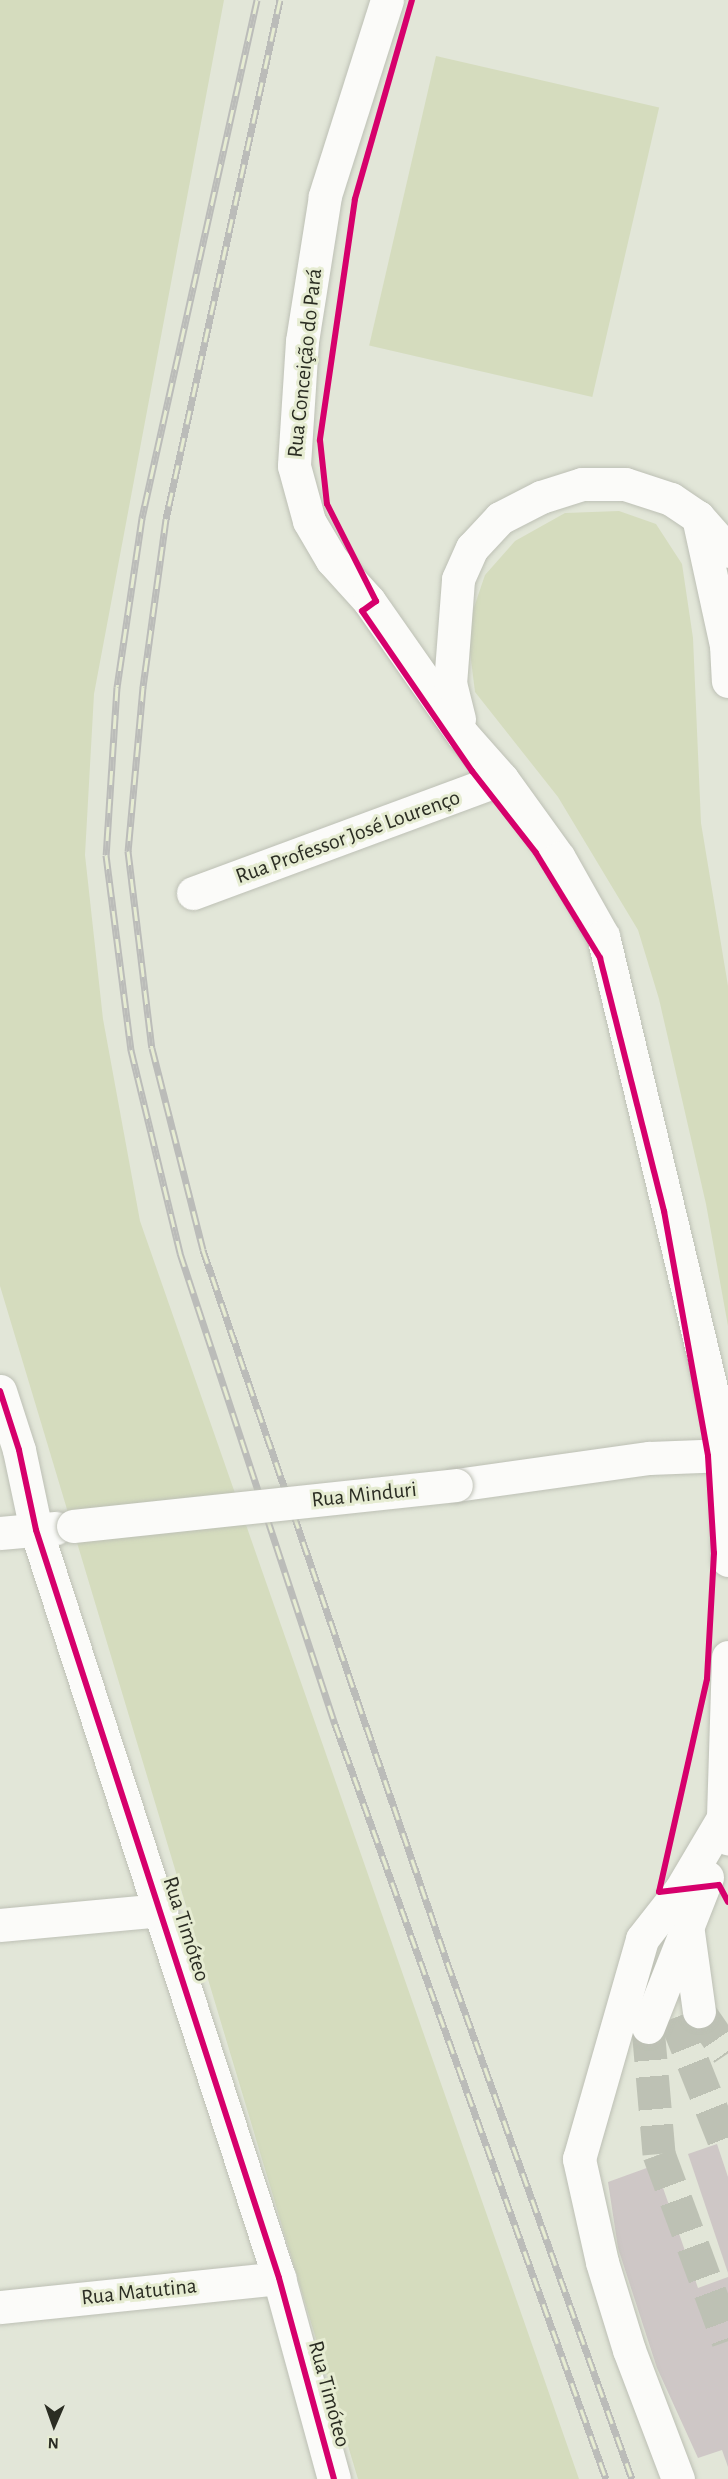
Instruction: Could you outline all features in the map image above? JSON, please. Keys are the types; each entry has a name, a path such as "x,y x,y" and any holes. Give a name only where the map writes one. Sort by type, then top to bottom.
{"street":[{"name":"Rua Conceição do Pará","path":"387,0 325,196 302,340 294,466 309,521 333,560 369,601 463,735 502,779 559,858 603,936 727,1455 728,1560"},
{"path":"463,735 450,684 458,579 472,548 500,518 541,497 582,483 625,484 670,499 698,517 728,551"},
{"path":"698,517 726,645 728,681"},
{"name":"Rua Professor José Lourenço","path":"193,893 502,779"},
{"name":"Rua Timóteo","path":"0,1391 19,1450 36,1530 279,2278 334,2479"},
{"name":"Rua Minduri","path":"0,1533 456,1485 649,1458 727,1455"},
{"path":"674,2018 687,1920 704,1887 726,1826 728,1657"},
{"path":"678,2479 628,2350 602,2262 579,2159 642,1939 726,1826"},
{"path":"0,1925 161,1910"},
{"name":"Rua Matutina","path":"0,2307 279,2278"}],"green space":[{"path":"0,0 224,0 94,694 85,855 103,1019 140,1221 579,2479 358,2479 0,1286"},
{"path":"436,56 659,108 592,397 369,345"},
{"path":"619,511 656,524 682,564 693,638 701,823 728,986 728,1326 706,1204 659,999 638,930 558,797 475,692 467,628 485,575 515,541 565,513"}],"building":[{"path":"717,2144 728,2177 728,2273 688,2154"},
{"path":"655,2165 698,2288 728,2277 728,2467 722,2450 698,2458 657,2368 618,2248 608,2182"}],"tunnel":[{"path":"699,2011 728,2053"},
{"path":"675,2017 728,2150"},
{"path":"648,2027 659,2154 728,2341"}],"railway":[{"path":"257,0 142,518 117,687 106,855 131,1050 180,1253 335,1724 606,2479"},
{"path":"280,0 166,519 143,687 128,851 152,1048 203,1250 447,1962 632,2479"}],"cycle path":[{"path":"412,0 355,199 320,440 327,504 376,601 362,611 472,771 536,853 600,958 664,1211 708,1456 714,1553 707,1679 659,1892 719,1885 728,1902"},
{"path":"0,1391 19,1450 36,1530 279,2278 334,2479"}]}
